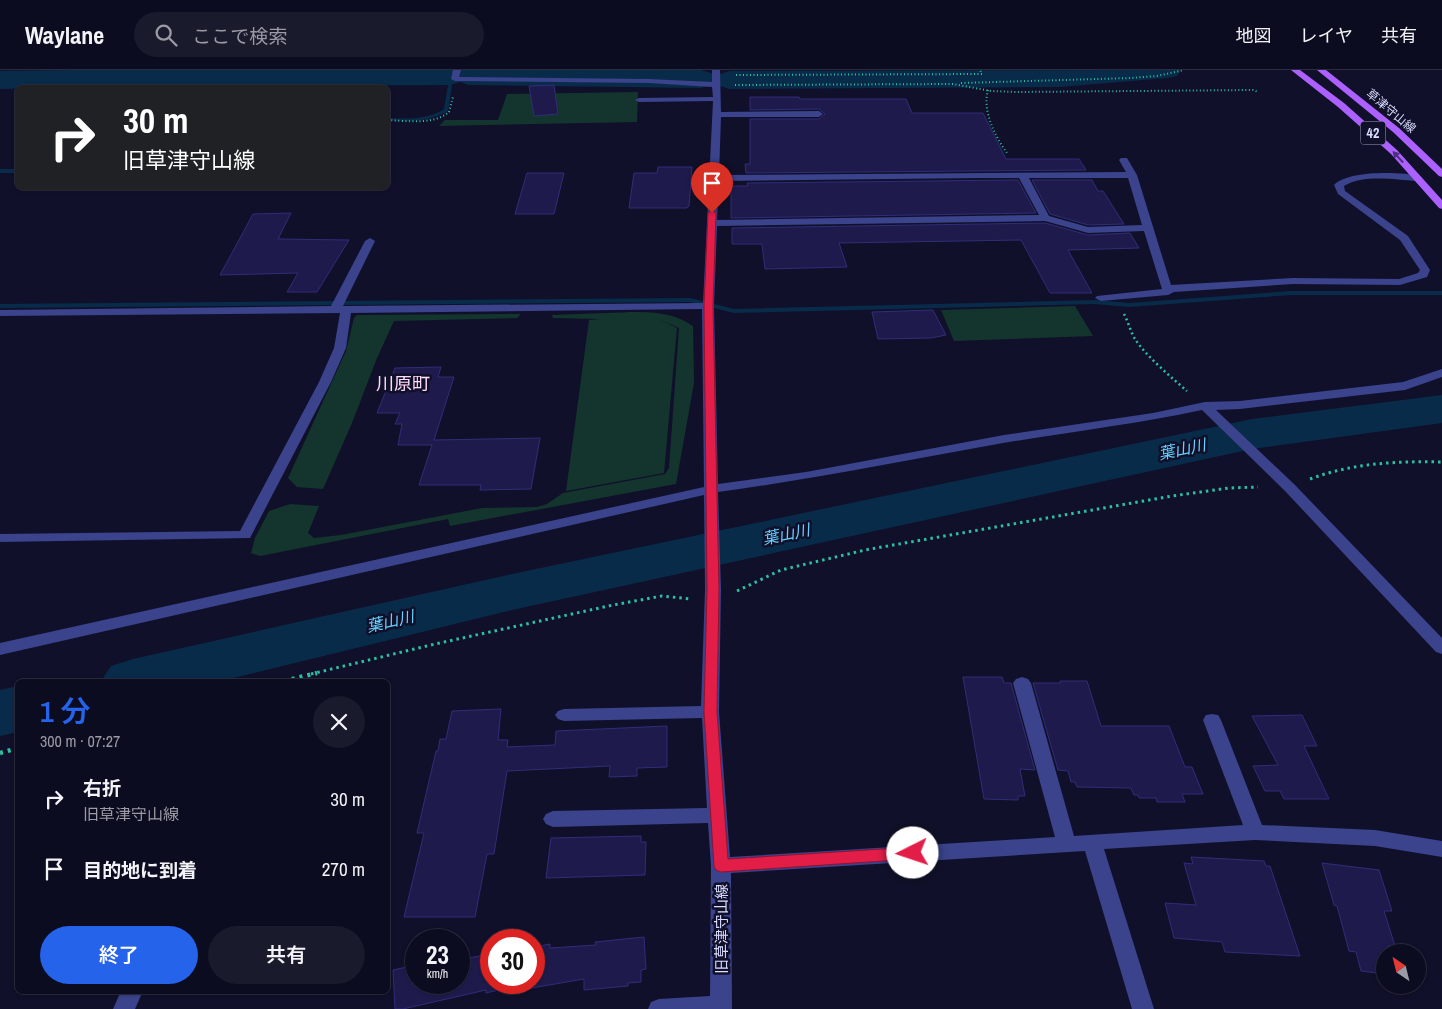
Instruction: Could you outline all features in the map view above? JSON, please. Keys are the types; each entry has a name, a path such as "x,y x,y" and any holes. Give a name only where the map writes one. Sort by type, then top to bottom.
{"main road":[{"name":"草津守山線","path":"1295,70 1341,105 1394,152 1442,206"},
{"name":"草津守山線","path":"1321,70 1396,130 1440,170"}],"street":[{"path":"458,70 455,80 649,81 716,77"},
{"name":"旧草津守山線","path":"716,77 717,115 708,306 712,493 710,712 721,866 721,1007"},
{"path":"639,100 716,99"},
{"path":"717,115 819,114"},
{"path":"1101,298 1163,294 1168,292 1132,175 1124,160"},
{"path":"713,178 978,174 1023,176 1132,175"},
{"path":"1023,176 1045,218"},
{"path":"1167,289 1293,281 1400,282 1423,275 1425,270 1404,238 1341,192 1339,185 1344,181 1358,177 1417,178"},
{"path":"712,223 1045,218 1088,230 1148,228"},
{"path":"0,538 245,535 325,382 340,348 340,310 370,242"},
{"path":"0,313 708,306"},
{"path":"0,649 712,493 1004,439 1153,417 1205,406 1240,405 1405,386 1442,373"},
{"path":"1205,406 1288,485 1442,648"},
{"path":"1022,683 1066,843"},
{"path":"564,715 710,712"},
{"path":"1212,720 1255,832"},
{"path":"553,819 718,815"},
{"path":"721,866 1255,832 1375,838 1442,849"},
{"path":"1092,842 1143,1009"},
{"path":"124,1009 131,994"},
{"path":"659,1009 721,1007"}],"path":[{"path":"716,77 982,74 980,70"},
{"path":"716,77 953,84 1132,78 1157,76 1184,70"},
{"path":"390,120 423,120 444,116 449,113 456,84 455,80"},
{"path":"953,84 988,90 1016,92 1216,90 1258,92"},
{"path":"988,90 986,98 992,126 1001,146 1007,153"},
{"path":"1101,298 1124,314 1132,329 1134,338 1166,373 1205,406"},
{"path":"292,679 435,644 662,596 712,596 781,570 865,550 1219,489 1288,485 1352,466 1396,461 1442,462"},
{"path":"0,753 15,749"}],"green space":[{"path":"638,92 637,122 439,126 445,120 498,120 507,94"},
{"path":"1075,306 1093,336 954,341 941,310"},
{"path":"640,312 673,316 693,326 694,383 676,484 450,526 448,519 260,556 251,553 255,538 269,511 290,504 319,506 308,533 314,538 341,535 482,508 537,507 547,504 563,493 665,474 669,468 679,328 658,319 677,328 664,473 566,491 589,320 600,319 553,318 552,315"},
{"path":"521,314 517,318 394,321 323,489 297,487 288,478 346,351 354,318 357,315"}],"building":[{"path":"554,85 558,114 534,116 529,86"},
{"path":"750,97 906,99 912,113 983,113 1006,159 1079,159 1086,170 746,173 745,164 750,164 750,119 819,119 825,114 819,109 750,110"},
{"path":"658,167 692,167 689,206 687,208 629,208 634,173 657,173"},
{"path":"527,173 564,173 554,214 515,214"},
{"path":"1018,180 1036,213 731,218 731,186 748,186 747,183"},
{"path":"1032,180 1092,180 1098,191 1103,191 1124,224 1088,225 1050,214"},
{"path":"291,213 278,239 349,240 317,292 287,292 298,273 220,275 253,214"},
{"path":"1045,223 1088,235 1130,233 1139,248 1068,250 1092,293 1050,293 1021,240 839,243 847,267 765,269 762,244 732,244 732,228"},
{"path":"933,310 946,335 931,338 878,339 872,312"},
{"path":"441,367 438,377 454,377 434,440 540,438 531,489 480,490 481,485 419,485 432,445 398,445 402,424 395,424 400,413 377,413 395,368"},
{"path":"963,677 1002,677 1004,683 1011,683 1035,770 1020,769 1025,796 1018,796 1018,800 984,799"},
{"path":"1060,681 1087,681 1101,726 1169,726 1185,767 1192,767 1203,794 1182,794 1185,802 1157,802 1156,798 1139,798 1138,795 1134,795 1131,788 1077,787 1075,782 1071,782 1068,771 1058,770 1033,683 1061,683"},
{"path":"501,709 498,740 508,740 507,747 555,745 556,731 667,726 667,767 637,768 637,776 609,777 610,766 507,771 494,854 487,854 475,917 404,917 424,833 417,833 436,751 438,751 440,739 446,739 452,711"},
{"path":"1302,715 1317,746 1304,746 1329,799 1284,799 1280,791 1265,791 1253,766 1278,765 1252,716"},
{"path":"641,836 641,842 646,842 645,875 546,878 551,838"},
{"path":"1191,857 1264,861 1266,866 1270,866 1300,956 1225,952 1222,942 1174,938 1165,903 1196,905 1184,863 1193,864"},
{"path":"1322,863 1379,870 1392,911 1384,911 1394,944 1376,944 1376,973 1361,971 1356,952 1349,951 1337,906 1334,905"},
{"path":"644,937 646,969 641,970 641,982 628,983 628,986 584,990 584,979 545,986 545,945 550,944 550,948 596,945 595,942"},
{"path":"480,956 480,991 470,994 470,958"},
{"path":"405,967 405,994 469,994 403,1009 395,1009 393,970"}],"waterway":[{"path":"730,80 1060,78 1167,70"},
{"path":"390,119 410,120 433,117 446,110 450,85 449,76"},
{"path":"0,80 153,77 450,76"},
{"path":"469,76 701,79"},
{"path":"0,171 15,171"},
{"path":"0,306 690,300 734,311 1095,302 1129,305 1291,293 1442,293"},
{"name":"葉山川","path":"142,679 512,592 1252,434 1442,409"},
{"name":"葉山川","path":"0,713 15,710"}],"district":[{"name":"川原町","path":"403,383"}],"route":[{"path":"712,213 708,306 713,589 710,712 721,866 913,853"}]}
